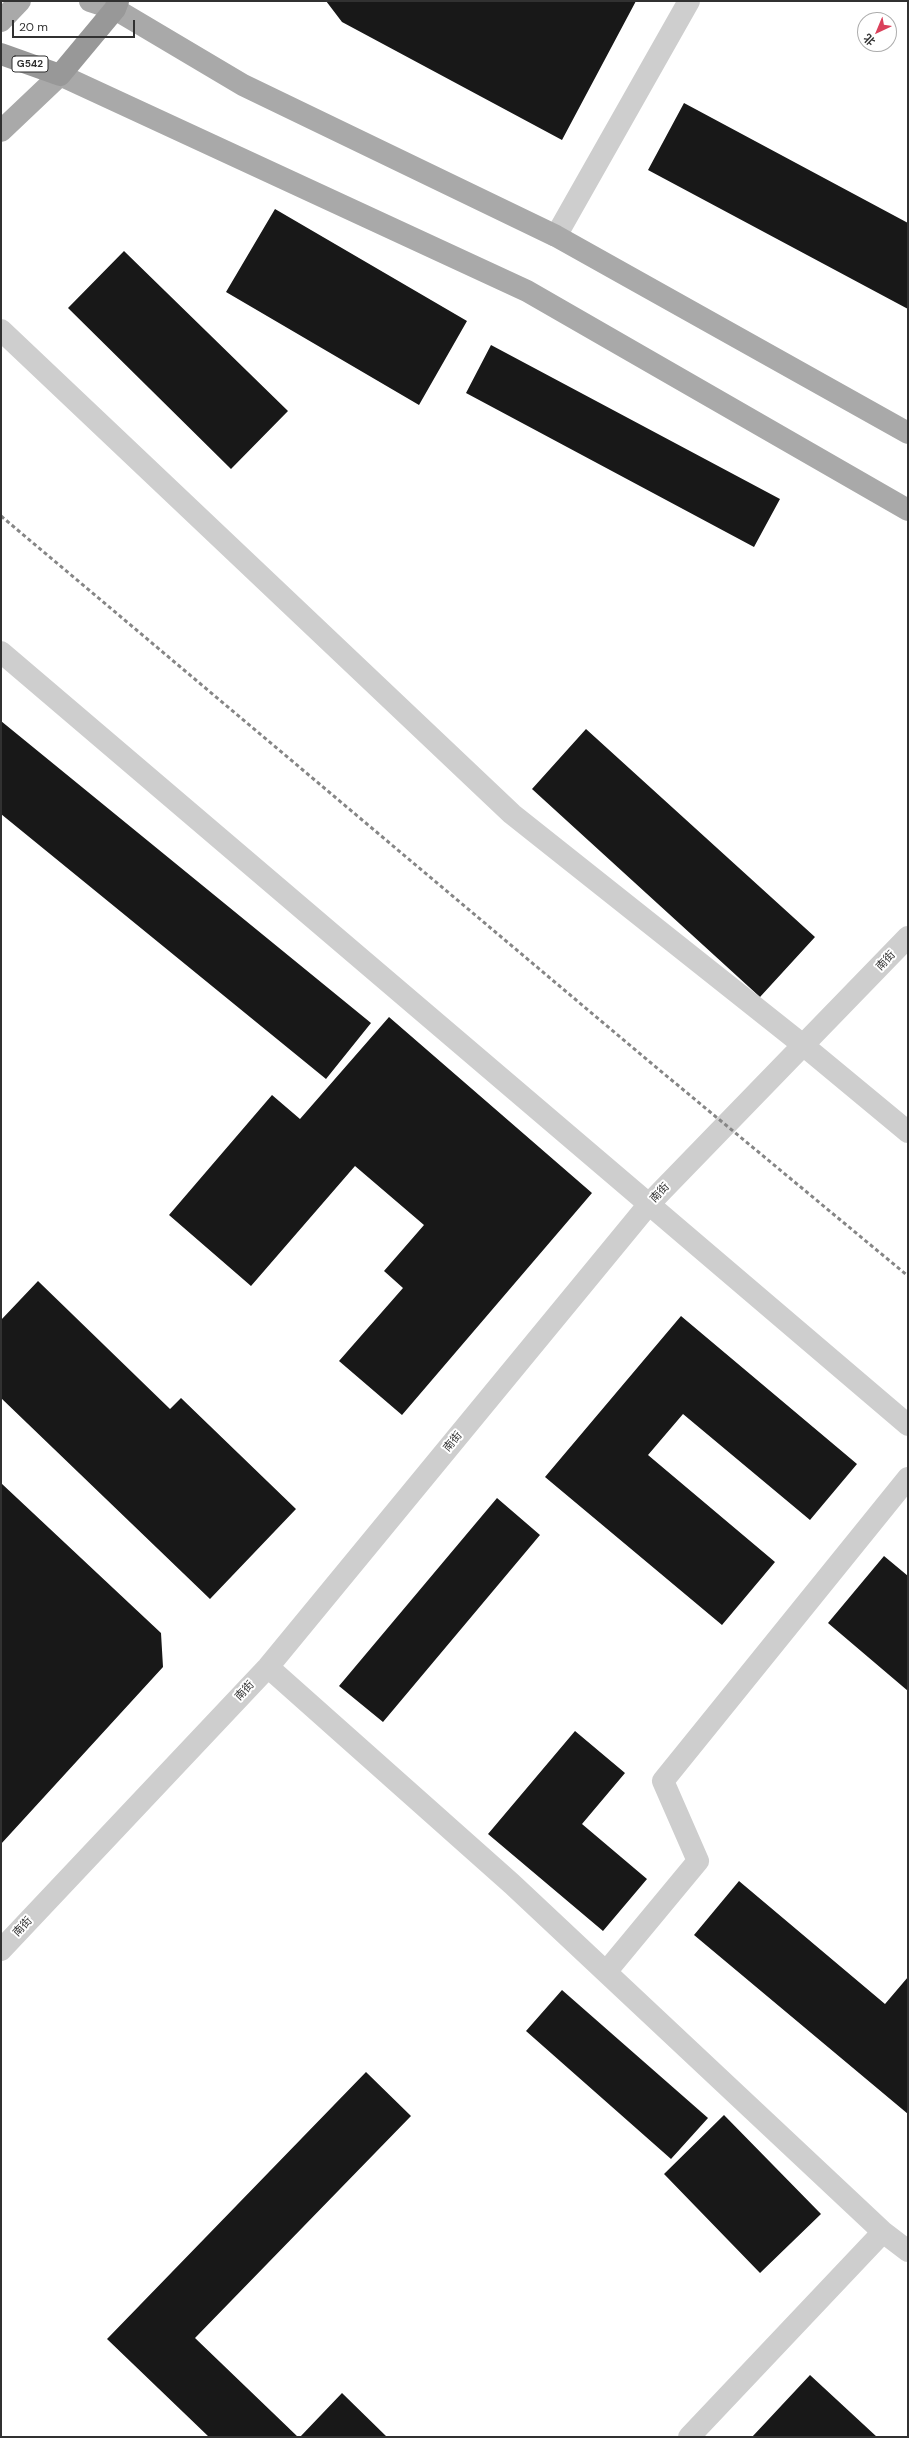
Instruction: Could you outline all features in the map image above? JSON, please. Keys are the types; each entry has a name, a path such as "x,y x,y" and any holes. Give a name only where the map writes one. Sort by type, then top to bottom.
{"highway":[{"name":"G542","path":"1,54 60,75 117,5"}],"main road":[{"path":"1,20 20,1"},
{"path":"90,1 117,5 243,84 556,236 908,433"},
{"path":"1,131 60,75 526,291 908,510"}],"street":[{"path":"556,236 689,1"},
{"path":"1,330 512,814 803,1045 908,1132"},
{"path":"1,652 908,1425"},
{"name":"南街","path":"1,1950 268,1667 649,1204 908,938"},
{"path":"606,1972 698,1861 663,1781 908,1478"},
{"path":"268,1667 512,1884 883,2232 908,2251"},
{"path":"689,2437 883,2232"}],"building":[{"path":"326,1 636,1 562,140 342,22"},
{"path":"684,103 908,223 908,309 648,170"},
{"path":"275,209 467,321 419,405 226,292"},
{"path":"124,251 288,411 231,469 68,308"},
{"path":"491,345 780,499 754,547 466,393"},
{"path":"1,721 371,1023 326,1079 1,814"},
{"path":"586,729 815,937 760,997 532,789"},
{"path":"389,1017 592,1193 402,1415 339,1361 403,1288 384,1271 424,1225 355,1166 251,1286 169,1215 272,1095 300,1119"},
{"path":"38,1281 170,1409 181,1398 296,1509 210,1599 1,1398 1,1320"},
{"path":"681,1316 857,1464 810,1520 683,1414 648,1455 775,1562 722,1625 545,1477"},
{"path":"1,1483 161,1633 163,1667 1,1844"},
{"path":"497,1498 540,1535 383,1722 339,1686"},
{"path":"884,1556 908,1576 908,1691 828,1623"},
{"path":"575,1731 625,1773 582,1824 647,1879 603,1931 488,1834"},
{"path":"739,1881 885,2004 908,1977 908,2114 694,1935"},
{"path":"562,1990 708,2118 671,2159 526,2031"},
{"path":"366,2072 411,2116 195,2338 298,2437 209,2437 107,2339"},
{"path":"724,2115 821,2214 760,2273 664,2174"},
{"path":"810,2375 877,2437 752,2437"},
{"path":"342,2393 387,2437 300,2437"}],"railway":[{"path":"1,516 651,1063 908,1276"}]}
